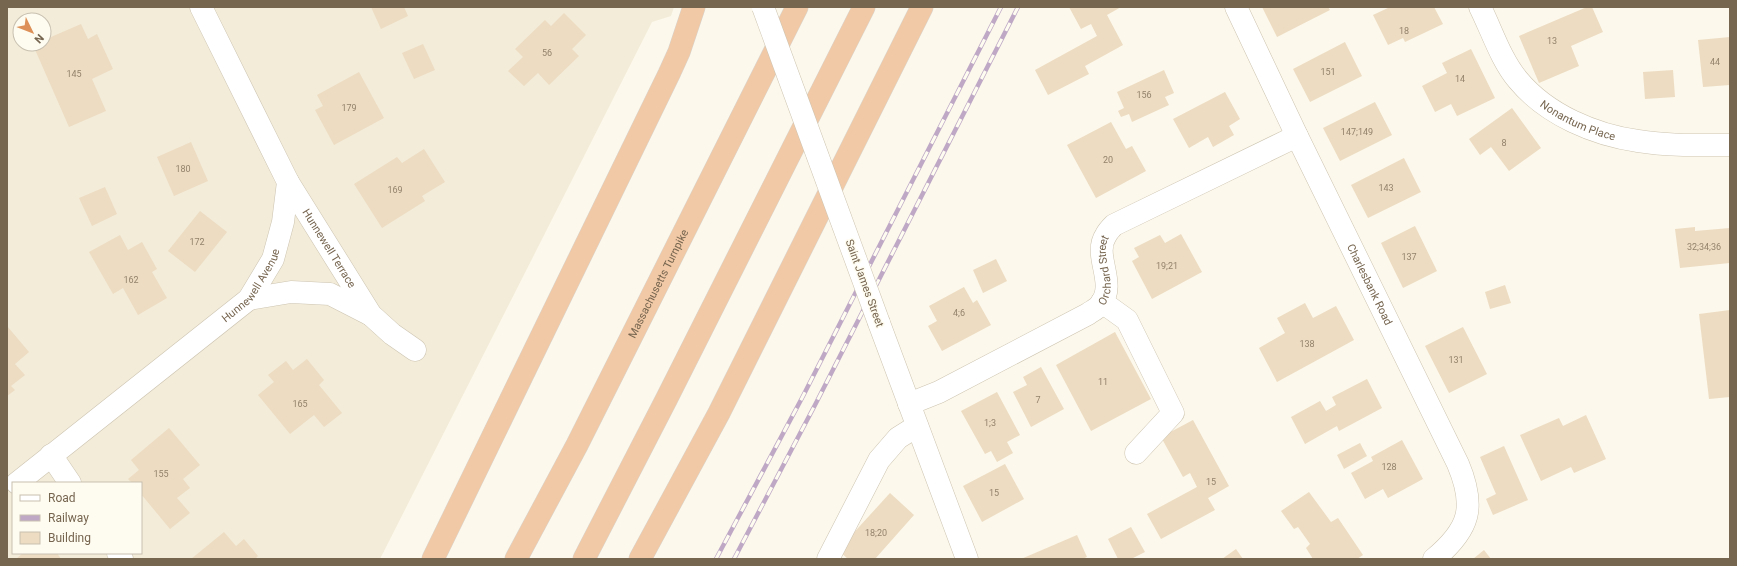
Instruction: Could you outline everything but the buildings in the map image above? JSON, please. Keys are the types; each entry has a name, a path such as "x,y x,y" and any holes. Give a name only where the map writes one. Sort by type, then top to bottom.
{"highway":[{"path":"433,559 669,74 679,52 694,7"},
{"name":"Massachusetts Turnpike","path":"516,559 577,445 797,7"},
{"path":"584,559 666,400 864,7"},
{"path":"640,559 719,413 922,7"}],"street":[{"path":"201,7 288,182"},
{"name":"Saint James Street","path":"763,7 967,559"},
{"name":"Charlesbank Road","path":"1236,7 1466,483 1469,502 1466,520 1458,536 1434,559"},
{"name":"Nonantum Place","path":"1480,7 1503,55 1518,80 1538,100 1557,113 1583,125 1611,135 1638,141 1668,144 1730,145"},
{"name":"Orchard Street","path":"909,404 939,392 1088,314 1100,306 1107,295 1108,282 1102,249 1105,235 1114,225 1297,136"},
{"name":"Hunnewell Avenue","path":"18,482 248,299 273,259 283,222 288,182"},
{"name":"Hunnewell Terrace","path":"288,182 371,315"},
{"name":"Hunnewell Terrace","path":"248,299 291,292 330,294 371,315 392,334 415,350"},
{"path":"1102,302 1127,320 1173,413 1136,453"},
{"path":"828,559 879,460 898,438 917,426"},
{"path":"51,455 69,482"}],"shaded area":[{"path":"7,7 674,7 671,16 652,22 380,559 7,559"}],"railway":[{"path":"716,559 802,398 1001,7"},
{"path":"734,559 815,405 1018,7"}]}
